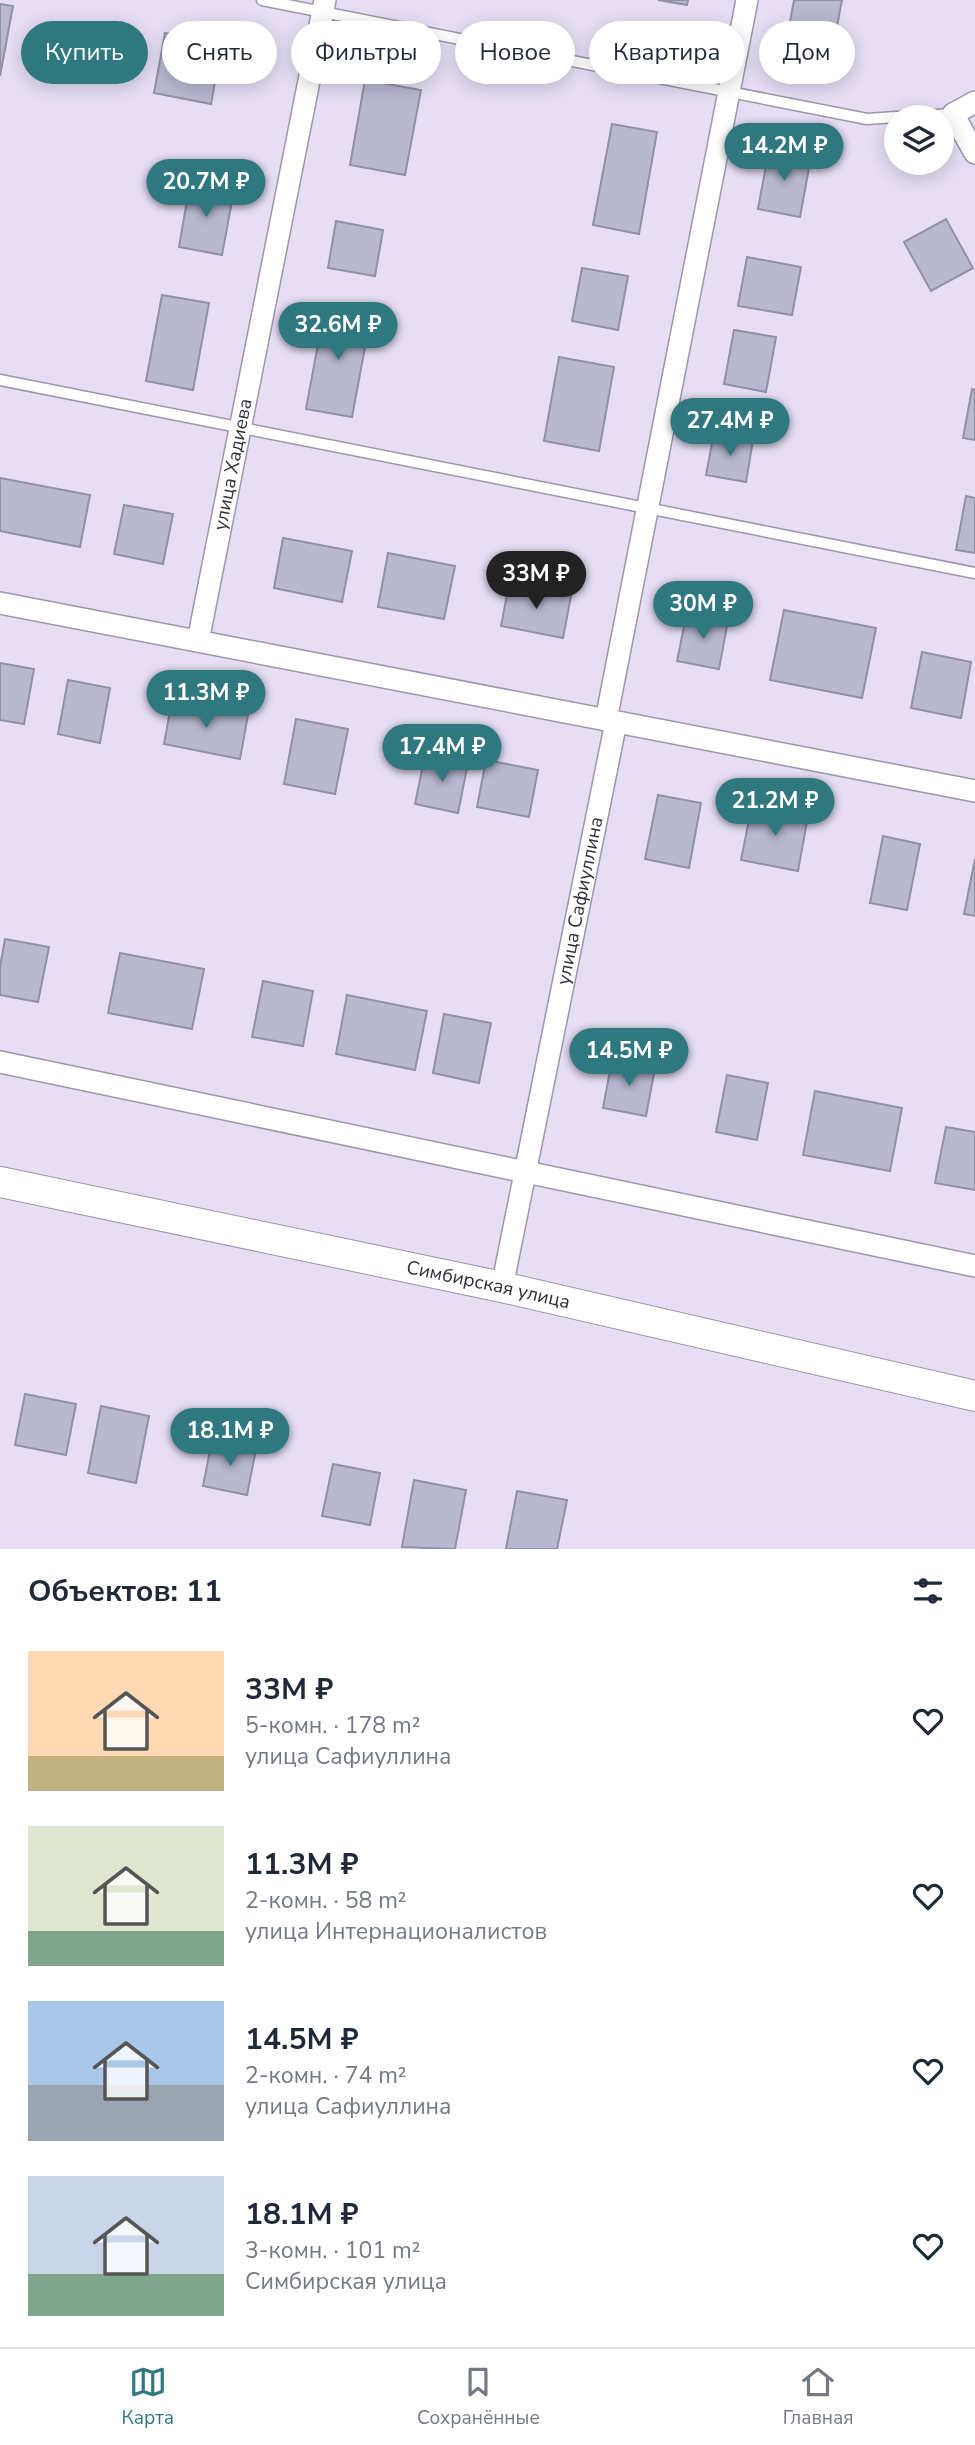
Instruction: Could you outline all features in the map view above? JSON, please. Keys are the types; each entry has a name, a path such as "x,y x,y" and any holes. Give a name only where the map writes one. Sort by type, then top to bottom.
{"main road":[{"name":"Симбирская улица","path":"0,1182 502,1287 975,1396"}],"street":[{"name":"улица Сафиуллина","path":"502,1287 611,721 647,508 747,0"},
{"name":"улица Хадиева","path":"198,641 323,6"},
{"path":"954,113 975,102"},
{"path":"954,116 975,153"},
{"path":"0,603 975,792"},
{"path":"0,1062 975,1266"}],"lane":[{"path":"262,0 323,6 730,92 867,119 884,118"},
{"path":"0,380 975,573"}],"building":[{"path":"658,0 688,0 687,5"},
{"path":"794,0 842,0 838,21 790,21"},
{"path":"0,4 13,6 0,76"},
{"path":"162,49 162,84 215,84 211,104 154,93"},
{"path":"364,84 387,84 421,90 405,175 350,165"},
{"path":"612,124 657,132 639,234 593,225"},
{"path":"769,149 811,157 800,217 758,209"},
{"path":"190,183 234,190 222,255 179,247"},
{"path":"946,219 973,268 931,291 904,242"},
{"path":"336,221 383,230 375,276 328,268"},
{"path":"747,257 801,267 792,315 738,306"},
{"path":"582,268 628,276 618,330 572,321"},
{"path":"162,295 209,303 193,390 146,381"},
{"path":"325,306 371,315 352,417 306,409"},
{"path":"734,330 776,337 766,392 724,384"},
{"path":"559,357 614,367 599,451 544,441"},
{"path":"972,389 975,390 975,440 963,438"},
{"path":"714,433 753,440 746,482 706,475"},
{"path":"0,478 90,495 80,547 0,531"},
{"path":"966,496 975,498 975,553 956,550"},
{"path":"124,505 173,514 163,564 114,554"},
{"path":"283,538 352,551 342,602 274,588"},
{"path":"388,553 455,566 444,619 378,607"},
{"path":"509,584 571,596 563,638 501,626"},
{"path":"784,610 876,628 862,698 770,680"},
{"path":"687,612 728,621 719,669 677,661"},
{"path":"922,652 971,662 961,718 911,708"},
{"path":"0,663 34,669 24,724 0,720"},
{"path":"68,680 110,688 100,743 58,734"},
{"path":"172,700 248,715 240,759 164,744"},
{"path":"296,719 348,729 335,794 284,784"},
{"path":"425,755 468,763 458,813 415,804"},
{"path":"486,760 538,770 529,817 477,807"},
{"path":"658,795 701,803 689,868 645,859"},
{"path":"752,805 808,816 798,871 741,860"},
{"path":"883,836 920,844 907,910 870,903"},
{"path":"975,859 975,916 964,914"},
{"path":"5,939 49,947 38,1002 0,995 0,967"},
{"path":"120,953 204,969 192,1029 108,1013"},
{"path":"263,981 313,991 303,1046 252,1037"},
{"path":"347,995 427,1011 415,1070 336,1054"},
{"path":"444,1014 491,1023 479,1083 433,1073"},
{"path":"612,1060 655,1068 646,1116 603,1108"},
{"path":"727,1075 768,1083 757,1140 716,1132"},
{"path":"815,1091 902,1108 890,1171 803,1155"},
{"path":"946,1127 975,1132 975,1190 935,1183"},
{"path":"25,1394 76,1404 66,1455 15,1445"},
{"path":"101,1406 149,1416 136,1483 88,1473"},
{"path":"212,1440 256,1449 247,1495 203,1486"},
{"path":"333,1464 380,1473 370,1525 322,1516"},
{"path":"414,1480 466,1490 455,1549 402,1547"},
{"path":"517,1491 567,1500 557,1549 506,1549"}]}
